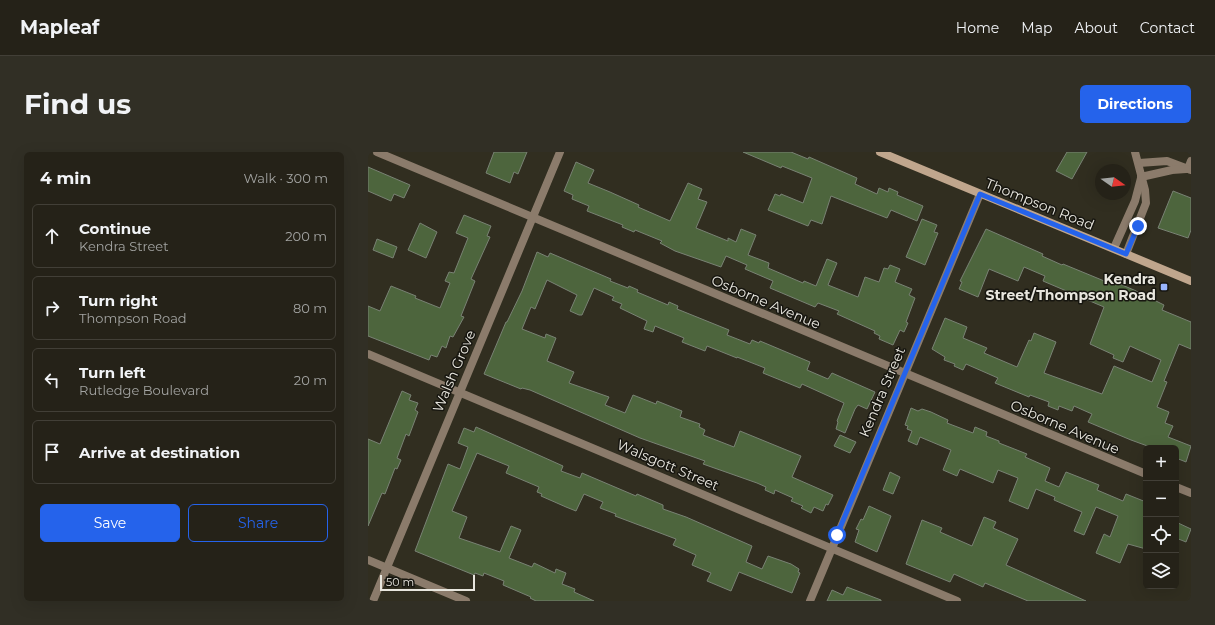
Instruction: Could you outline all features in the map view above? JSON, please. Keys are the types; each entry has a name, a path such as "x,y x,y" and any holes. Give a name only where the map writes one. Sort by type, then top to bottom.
{"main road":[{"name":"Thompson Road","path":"880,152 1191,281"}],"street":[{"name":"Osborne Avenue","path":"377,152 904,374 1143,473"},
{"name":"Walsh Grove","path":"373,601 560,152"},
{"path":"1126,254 1145,205 1145,192 1139,163 1135,152"},
{"path":"1139,163 1167,161 1189,170"},
{"path":"1189,170 1191,161"},
{"path":"1142,177 1172,170 1189,170"},
{"path":"1114,248 1135,201 1142,177"},
{"name":"Kendra Street","path":"810,601 980,194"},
{"name":"Walsgott Street","path":"368,354 957,601"},
{"path":"1179,488 1191,493"},
{"path":"368,560 466,601"}],"building":[{"path":"494,152 527,152 518,174 514,172 510,183 486,173"},
{"path":"743,152 791,152 808,159 809,157 857,178 855,184 877,194 879,188 888,192 889,188 898,192 897,195 923,206 917,221 891,210 887,218 831,196 822,224 811,220 808,226 768,210 775,194 780,196 781,194 803,203 812,178 782,166 781,168"},
{"path":"1067,152 1087,152 1072,179 1056,171"},
{"path":"576,162 594,170 588,183 639,205 638,207 670,221 688,183 702,189 698,199 707,202 696,228 728,241 728,238 736,242 741,229 756,235 748,255 769,263 768,268 803,283 804,281 816,286 827,259 837,263 828,285 858,297 865,277 879,282 884,268 888,269 890,265 900,269 895,282 912,289 909,295 915,298 904,332 900,330 893,345 879,339 880,336 874,333 875,331 837,314 839,311 818,303 815,307 770,288 773,281 745,269 747,265 726,256 721,267 675,251 660,243 662,241 635,230 634,232 622,227 623,225 587,211 589,206 572,199 573,195 564,191"},
{"path":"368,167 410,185 404,198 394,194 391,201 368,191"},
{"path":"1173,191 1191,198 1191,230 1188,238 1158,228"},
{"path":"464,215 491,226 487,236 490,237 471,279 475,281 461,316 464,317 453,337 450,336 446,348 442,346 437,357 431,355 429,360 368,336 368,306 380,311 391,286 440,308 450,283 445,281 449,272 454,273 468,238 456,233"},
{"path":"922,219 937,225 934,232 938,233 925,265 906,257"},
{"path":"420,223 437,232 426,258 408,250"},
{"path":"986,229 1043,254 1042,256 1062,265 1063,264 1114,285 1115,282 1134,290 1164,305 1162,310 1191,322 1191,349 1179,344 1164,381 1167,382 1157,407 1169,412 1165,423 1173,426 1168,437 1191,446 1186,462 1179,459 1179,445 1145,445 1088,422 1092,414 1074,406 1072,411 1059,406 1058,410 1048,406 1049,402 1030,395 1029,397 995,383 998,378 966,364 963,370 954,366 955,364 944,360 945,357 932,349 945,318 967,327 963,338 987,348 984,353 1017,367 1029,340 1031,341 1034,333 1056,342 1044,373 1102,394 1114,366 1152,382 1161,360 1130,346 1123,362 1113,358 1114,355 1090,344 1104,307 1043,281 1045,276 1024,267 1018,281 989,269 978,297 959,289 962,282 960,281"},
{"path":"377,239 397,247 393,258 373,250"},
{"path":"537,252 548,257 550,253 611,279 610,281 628,288 629,286 638,290 637,292 668,305 669,302 678,306 677,309 729,330 727,335 750,344 752,340 759,343 760,341 810,362 807,370 828,379 832,373 875,392 867,409 858,405 855,409 845,433 836,429 837,421 844,403 802,384 800,388 763,373 765,368 737,357 707,346 705,351 682,342 684,338 655,326 653,332 644,329 647,321 620,308 622,304 612,300 614,297 594,288 582,315 570,311 577,295 547,280 535,309 531,307 522,329 545,338 546,334 556,338 547,361 574,372 569,383 609,397 605,405 625,413 633,395 656,404 657,401 682,411 680,417 700,424 699,427 705,430 703,435 734,447 740,431 801,456 792,477 833,495 823,511 814,507 811,513 801,508 803,506 791,501 793,498 775,490 774,494 765,490 766,487 757,483 703,464 705,461 640,438 530,390 521,389 484,374 506,322 522,291"},
{"path":"402,391 411,395 409,400 418,403 415,410 418,412 409,436 406,434 397,458 401,460 397,469 395,468 385,494 382,493 368,526 368,439 380,444"},
{"path":"911,408 918,411 922,409 948,420 947,423 973,433 975,427 987,432 986,436 1027,454 1025,457 1050,468 1045,481 1059,487 1066,472 1099,485 1097,490 1123,501 1126,494 1143,501 1143,548 1128,544 1120,563 1096,553 1104,534 1110,537 1118,516 1096,507 1084,535 1074,531 1082,512 1054,500 1055,497 1036,489 1028,509 1009,501 1018,478 998,470 993,483 960,469 957,476 943,470 951,450 920,437 917,445 908,441 912,431 907,429 908,426 905,425"},
{"path":"476,427 563,466 561,471 580,478 582,473 636,496 637,494 663,505 663,509 686,517 752,546 746,562 762,569 768,556 791,564 799,569 798,572 800,573 792,593 739,572 731,591 707,581 711,573 692,565 696,555 673,545 676,539 615,516 616,514 600,508 603,502 584,494 576,511 566,507 541,496 542,494 537,492 539,487 506,473 509,466 477,453 452,511 467,517 459,538 500,552 511,526 521,530 509,558 532,567 534,563 555,573 556,569 566,573 562,584 575,589 574,592 594,601 536,601 530,598 531,597 503,585 504,581 484,573 483,576 475,573 474,575 415,551 448,464 460,469 468,447 458,443 464,428 474,432"},
{"path":"840,435 856,442 850,453 834,446"},
{"path":"890,472 900,477 893,494 883,490"},
{"path":"869,506 891,516 877,552 855,542 859,530 856,529 861,519 863,520"},
{"path":"984,517 996,522 993,528 1018,539 1006,565 1086,601 1028,601 985,583 983,587 954,574 950,582 906,564 922,520 942,528 940,532 972,546"},
{"path":"1179,523 1191,529 1186,542 1179,539"},
{"path":"847,587 881,601 827,601 832,590 843,595"}],"place":[{"name":"Kendra Street/Thompson Road","path":"1164,287"}],"route":[{"path":"837,535 906,367 980,194 1126,254 1138,226"}]}
